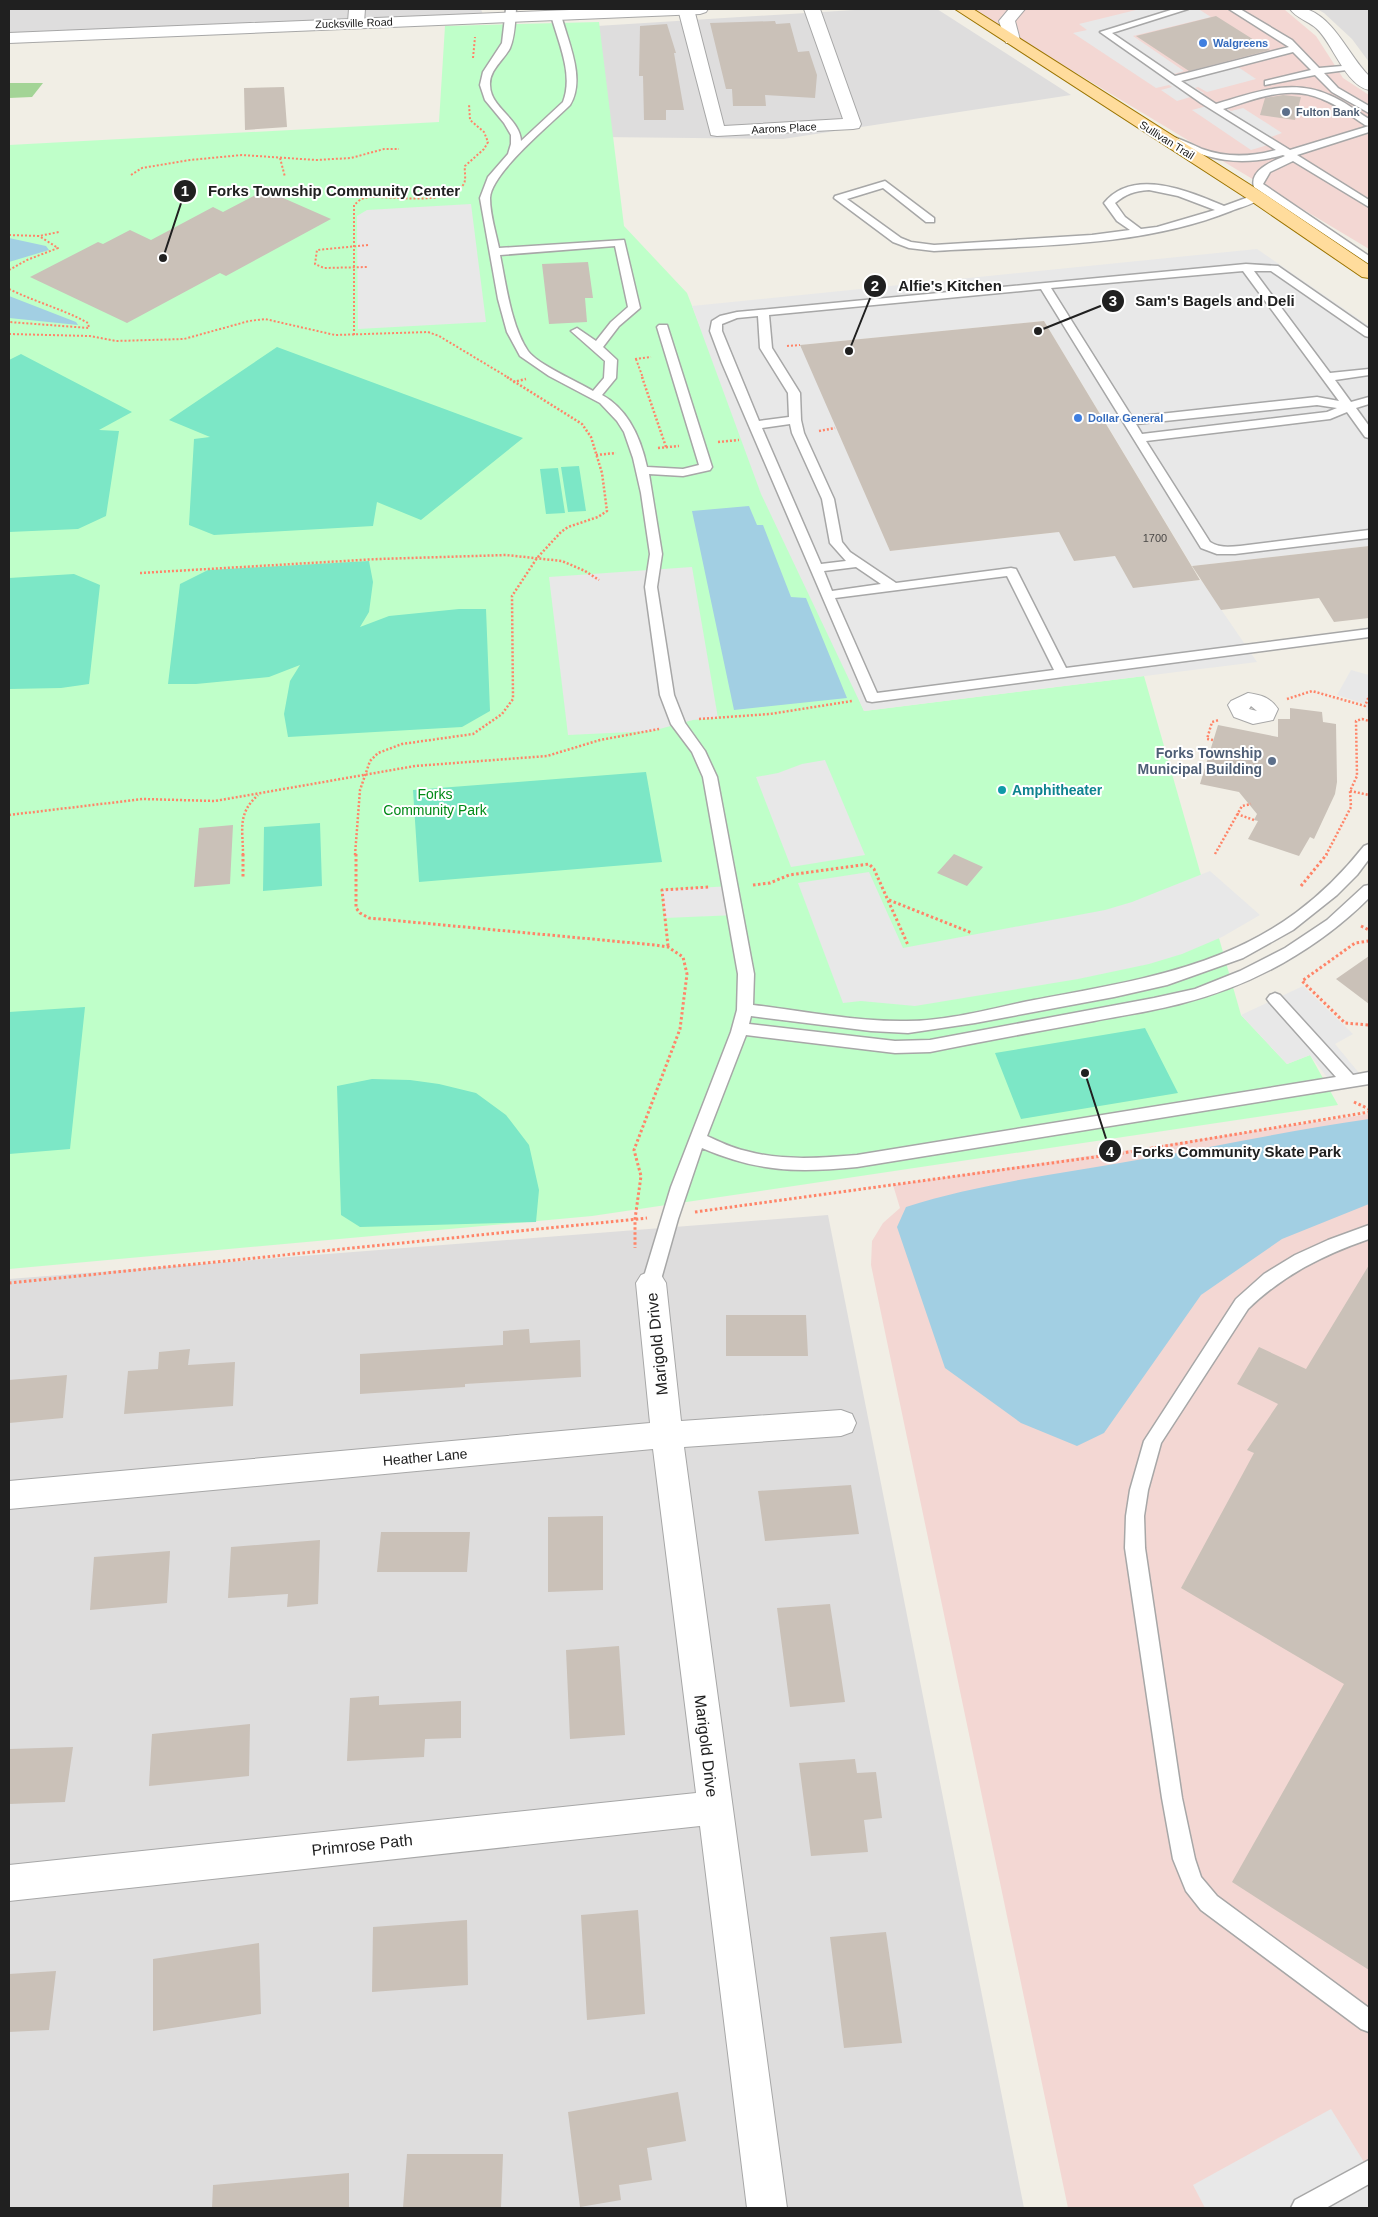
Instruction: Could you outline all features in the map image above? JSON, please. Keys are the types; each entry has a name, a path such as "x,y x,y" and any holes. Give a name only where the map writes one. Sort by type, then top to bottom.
{"main road":[{"name":"Sullivan Trail","path":"964,9 1258,197 1369,273"}],"street":[{"name":"Aarons Place","path":"686,9 717,131 853,124 812,9"},
{"name":"Zucksville Road","path":"9,38 356,16 476,18 511,13 556,14 700,9"},
{"path":"1012,40 1007,21 1017,9"},
{"path":"1298,9 1322,25 1351,67 1369,85"},
{"name":"Marigold Drive","path":"651,1283 667,1435 767,2208"},
{"name":"Heather Lane","path":"9,1495 667,1435 841,1423"},
{"name":"Primrose Path","path":"9,1883 714,1808"}],"lane":[{"path":"1183,9 1105,32 1204,101 1369,204"},
{"path":"1234,9 1299,50 1335,90 1369,110"},
{"path":"511,13 506,45 488,72 485,83 488,96 515,131 517,143 513,155"},
{"path":"556,14 572,78 571,96 562,108 513,155 491,181 486,195 487,216 494,252 509,318 520,349 541,366 596,396 616,412 627,426 642,470 656,554 651,587 667,695 678,724 698,751 710,777 746,974 745,1010 740,1029 697,1139 661,1240 651,1283"},
{"path":"1177,83 1299,50"},
{"path":"1204,101 1318,71 1351,67"},
{"path":"1215,108 1284,89 1300,89 1320,94 1369,123"},
{"path":"1151,130 1206,154 1228,159 1288,154 1369,129"},
{"path":"1288,154 1266,168 1259,175 1258,185 1369,261"},
{"path":"930,220 885,184 839,198 897,240 909,246 934,248 1092,238 1158,230 1224,210 1258,197"},
{"path":"1139,232 1122,219 1109,203 1115,196 1127,191 1142,189 1180,192 1224,210"},
{"path":"494,252 620,242 634,308 615,324 596,348"},
{"path":"1246,267 1369,433"},
{"path":"1369,334 1274,268 1246,267 763,313 724,318 716,323 716,331 754,425 872,698 1369,632"},
{"path":"1044,285 1202,542 1209,548 1224,551 1240,550 1369,534"},
{"path":"763,313 766,348 794,393 795,420 798,433 828,499 836,543 846,554 894,587"},
{"path":"642,470 673,473 697,471 706,467 663,327"},
{"path":"577,331 611,360 610,378 596,396"},
{"path":"1328,377 1369,372"},
{"path":"1349,406 1369,393"},
{"path":"1138,438 1330,414 1369,400"},
{"path":"1129,422 1316,401 1369,407"},
{"path":"754,425 795,420"},
{"path":"816,568 858,562"},
{"path":"828,595 1011,572 1062,673"},
{"path":"745,1010 908,1027 1140,986 1184,974 1265,941 1331,894 1369,849"},
{"path":"740,1029 868,1045 911,1048 1151,1004 1198,993 1284,956 1353,907 1369,890"},
{"path":"1275,999 1349,1081"},
{"path":"697,1139 734,1154 772,1162 819,1164 857,1161 1369,1078"},
{"path":"1369,1232 1322,1248 1302,1258 1257,1289 1242,1304 1153,1441 1138,1490 1135,1540 1178,1834 1193,1884 1209,1903 1369,2021"},
{"path":"1303,2208 1369,2172"}],"path":[{"path":"473,65 476,18"},
{"path":"354,336 354,209 358,200 374,196 436,197 454,192 460,188 465,181 466,166 484,149 488,142 484,132 470,120 469,103"},
{"path":"131,175 142,168 190,160 242,155 339,159 384,149 399,149"},
{"path":"280,158 285,177"},
{"path":"9,235 39,236 59,232"},
{"path":"9,270 27,260 58,248 53,243 44,241 39,236"},
{"path":"368,245 317,250 315,264 324,268 368,267"},
{"path":"9,289 34,302 72,314 88,323 89,328 9,322"},
{"path":"9,334 90,336 116,341 184,339 248,321 265,319 335,335 354,336 416,332 434,334 582,424 591,437 604,485 607,511 601,516 565,528 538,557 511,600 513,700 508,710 474,734 399,745 378,752 370,762 365,774 356,821 356,904 358,911 366,917 379,920 668,947 683,957 687,974 680,1029 634,1150 641,1176 636,1219 635,1263 651,1283"},
{"path":"629,360 659,356"},
{"path":"636,359 666,447"},
{"path":"817,431 836,428"},
{"path":"710,443 747,439"},
{"path":"657,448 681,446"},
{"path":"596,455 624,452"},
{"path":"140,573 353,559 492,554 538,557 566,562 588,571 599,580"},
{"path":"1266,706 1312,691 1365,706 1369,696"},
{"path":"9,815 126,801 177,799 215,801 415,766 547,756 600,740 640,733 693,720 770,714 872,698"},
{"path":"1298,890 1324,860 1351,807 1350,791 1357,776 1356,720 1369,721"},
{"path":"1350,791 1369,795"},
{"path":"244,879 243,814 248,804 259,794"},
{"path":"1215,854 1242,806 1251,804"},
{"path":"1237,814 1254,820"},
{"path":"668,947 662,890 764,884 789,875 864,864 869,864 874,869 908,945"},
{"path":"888,900 972,933"},
{"path":"1369,941 1355,944 1302,981 1346,1023 1369,1025"},
{"path":"688,1213 941,1179 1262,1132 1369,1112"},
{"path":"9,1282 648,1218"}],"shaded area":[{"path":"9,9 481,9 483,15 9,37"},
{"path":"870,9 937,9 1071,95 783,139 599,137 581,27"},
{"path":"970,9 1285,10 1316,36 1343,78 1369,95 1369,249"},
{"path":"1140,9 1200,10 1211,17 1133,36 1184,71 1174,74 1178,77 1232,63 1256,79 1207,92 1198,87 1195,88 1204,93 1177,101 1161,90 1172,87 1169,85 1156,88 1073,33 1087,30 1079,24"},
{"path":"1317,9 1369,9 1369,62 1352,39 1324,13"},
{"path":"1218,103 1231,111 1243,108 1282,133 1271,137 1278,142 1251,150 1192,110"},
{"path":"471,204 486,322 358,329 357,216 367,210"},
{"path":"1257,249 1369,326 1369,546 1192,566 1044,321 801,345 890,551 1059,532 1074,561 1115,556 1133,587 1201,580 1257,662 864,711 761,494 692,306"},
{"path":"692,567 718,718 693,720 652,731 568,735 549,577"},
{"path":"1351,670 1369,675 1369,719 1365,704 1337,695"},
{"path":"825,760 865,855 791,867 756,777 778,773 802,764"},
{"path":"1210,871 1260,915 1222,937 1182,954 1149,964 1078,979 915,1006 861,1001 843,1003 798,883 869,872 903,948 1105,910 1132,902"},
{"path":"731,886 736,915 665,918 662,890"},
{"path":"1303,986 1353,1034 1335,1044 1364,1079 1332,1084 1310,1055 1287,1064 1241,1015"},
{"path":"1369,1114 1369,2208 1068,2208 871,1265 872,1241 883,1223 900,1208 893,1185"},
{"path":"828,1215 1024,2208 9,2208 9,1279"},
{"path":"1331,2109 1369,2170 1369,2208 1205,2208 1193,2185"}],"green space":[{"name":"Forks Community Park","path":"599,22 624,226 687,293 710,352 864,711 1144,676 1241,1015 1287,1064 1310,1055 1338,1105 592,1216 9,1269 9,145 439,122 445,26"},
{"path":"9,83 43,83 32,97 9,98"},
{"path":"277,347 523,438 421,520 377,502 373,526 214,535 189,525 194,439 210,437 169,420"},
{"path":"21,354 132,412 99,430 119,431 106,516 78,529 9,532 9,360"},
{"path":"579,466 586,511 568,512 561,467"},
{"path":"558,468 565,513 546,514 540,469"},
{"path":"369,561 373,582 369,612 360,627 389,616 459,609 486,609 490,711 462,727 288,737 284,714 290,681 300,665 269,677 196,684 168,684 180,584 208,570"},
{"path":"74,574 100,585 89,684 61,688 9,689 9,578"},
{"path":"646,772 662,862 419,882 413,790"},
{"path":"320,823 322,886 263,891 264,827"},
{"path":"85,1007 70,1149 9,1154 9,1012"},
{"path":"1145,1028 1178,1093 1021,1119 995,1053"},
{"path":"372,1079 410,1080 439,1084 476,1093 506,1115 529,1145 539,1190 536,1222 360,1227 341,1215 337,1086"}],"water":[{"path":"9,238 46,246 49,250 9,262"},
{"path":"9,296 76,322 78,325 9,318"},
{"path":"749,506 757,525 763,525 791,597 806,598 847,698 734,710 692,511"},
{"path":"1369,1119 1369,1204 1282,1239 1201,1295 1104,1433 1077,1446 1021,1423 945,1368 897,1227 906,1207 963,1192 1021,1180"}],"building":[{"name":"Walgreens","path":"1216,16 1270,50 1189,71 1136,36"},
{"path":"775,21 776,24 790,23 798,52 809,51 817,75 815,98 765,95 766,106 733,106 732,89 726,89 710,23"},
{"path":"667,24 676,53 674,53 684,110 666,110 666,120 644,120 643,76 639,76 640,26"},
{"path":"284,87 287,127 245,130 244,88"},
{"name":"Fulton Bank","path":"1283,95 1301,97 1295,120 1260,115 1265,98"},
{"path":"265,190 331,219 226,276 220,273 127,323 30,277 98,242 103,244 130,230 151,240 213,207 223,212"},
{"path":"588,262 593,298 585,298 587,322 549,324 542,264"},
{"path":"1044,321 1200,580 1133,588 1115,556 1074,561 1059,532 890,551 800,345"},
{"path":"1369,546 1369,618 1334,622 1319,598 1221,610 1192,566"},
{"name":"Forks Township Municipal Building","path":"1290,708 1322,712 1323,722 1336,724 1337,782 1335,794 1314,839 1310,837 1299,856 1248,839 1258,821 1254,820 1257,814 1239,792 1200,784 1218,725 1278,737 1278,719 1290,719"},
{"path":"233,825 230,884 194,887 199,828"},
{"path":"954,854 983,867 967,886 937,873"},
{"path":"1369,956 1369,1004 1336,979"},
{"path":"1369,1265 1369,1970 1232,1882 1344,1684 1181,1588 1254,1453 1247,1450 1278,1404 1237,1384 1259,1347 1306,1369"},
{"path":"726,1315 806,1315 808,1356 726,1356"},
{"path":"529,1329 530,1343 580,1340 581,1377 465,1384 465,1387 360,1394 360,1354 503,1345 503,1331"},
{"path":"190,1349 188,1365 235,1362 233,1406 124,1414 128,1371 158,1369 159,1352"},
{"path":"67,1375 63,1418 9,1423 9,1380"},
{"path":"851,1485 859,1534 765,1541 758,1491"},
{"path":"603,1516 603,1590 548,1592 548,1517"},
{"path":"381,1532 470,1532 467,1572 377,1572"},
{"path":"320,1540 318,1604 287,1607 288,1594 228,1598 231,1547"},
{"path":"170,1551 167,1603 90,1610 94,1557"},
{"path":"830,1604 845,1702 790,1707 777,1608"},
{"path":"619,1646 625,1735 570,1739 566,1650"},
{"path":"379,1696 379,1705 461,1701 461,1738 425,1739 424,1757 347,1761 350,1698"},
{"path":"250,1724 249,1776 149,1786 152,1734"},
{"path":"73,1747 65,1802 9,1804 9,1749"},
{"path":"855,1759 857,1773 876,1772 882,1818 864,1820 868,1852 811,1856 799,1763"},
{"path":"638,1910 645,2014 587,2020 581,1915"},
{"path":"467,1920 468,1985 372,1992 373,1927"},
{"path":"886,1932 902,2043 844,2048 830,1937"},
{"path":"259,1943 261,2014 153,2031 153,1959"},
{"path":"56,1971 49,2030 9,2032 9,1974"},
{"path":"678,2092 686,2141 647,2148 652,2180 619,2185 621,2200 580,2207 568,2112"},
{"path":"407,2154 503,2154 501,2208 403,2208"},
{"path":"349,2173 349,2208 212,2208 213,2185"}],"place":[{"name":"Walgreens","path":"1203,43"},
{"name":"Fulton Bank","path":"1286,112"},
{"name":"Forks Township Community Center","path":"163,258"},
{"name":"Sam's Bagels and Deli","path":"1038,331"},
{"name":"Alfie's Kitchen","path":"849,351"},
{"name":"Dollar General","path":"1078,418"},
{"name":"Forks Township Municipal Building","path":"1272,761"},
{"name":"Amphitheater","path":"1002,790"},
{"name":"Forks Community Skate Park","path":"1085,1073"}]}
